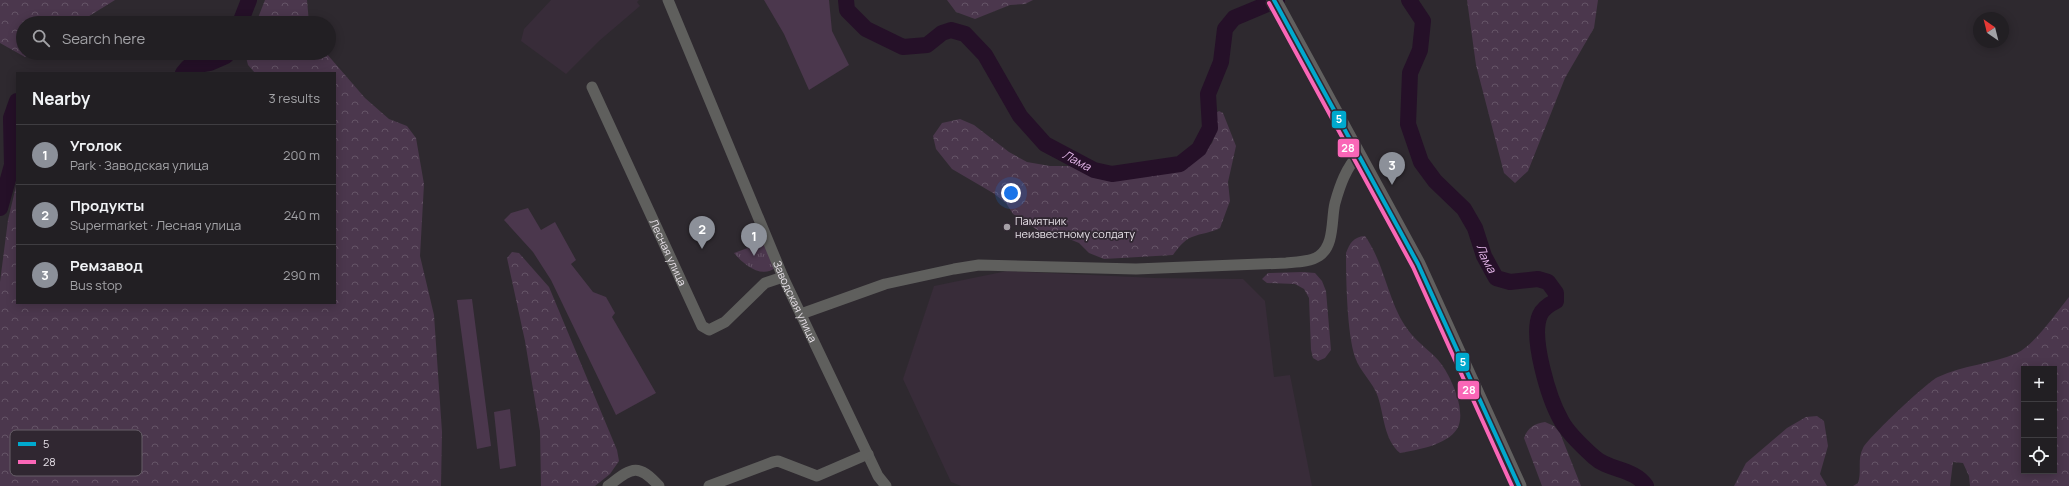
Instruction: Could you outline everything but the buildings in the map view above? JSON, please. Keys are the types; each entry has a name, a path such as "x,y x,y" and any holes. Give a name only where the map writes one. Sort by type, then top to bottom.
{"main road":[{"path":"1274,0 1418,264 1519,486"}],"street":[{"name":"Заводская улица","path":"668,0 783,277 802,314 878,476 886,486"},
{"name":"Лесная улица","path":"592,88 702,326 709,330 720,326 765,283 783,277"},
{"path":"802,314 885,284 979,265 1136,269 1286,263 1310,260 1320,256 1326,248 1330,239 1334,204 1343,177 1351,162 1359,154"},
{"path":"709,486 778,461 817,476 868,454"},
{"path":"608,486 632,470 639,469 646,472 659,486"}],"shaded area":[{"path":"551,0 639,0 637,2 640,6 599,41 566,74 521,41 524,29"},
{"path":"1007,271 1155,278 1243,279 1265,301 1274,377 1290,375 1312,486 961,486 951,482 903,379 934,286"}],"green space":[{"path":"0,0 115,0 89,16 16,16 16,52 0,43"},
{"path":"265,0 307,0 308,16 259,16"},
{"path":"764,0 829,0 832,31 849,65 809,90 784,34"},
{"path":"947,0 1033,0 1025,4 1010,5 975,19 956,12"},
{"path":"1467,0 1598,0 1594,28 1565,78 1528,171 1515,183 1504,173 1476,65"},
{"path":"247,60 332,60 365,98 389,119 407,126 416,138 424,184 420,256 434,315 442,432 441,486 0,486 0,282 8,220 16,186 16,304 336,304 336,72 254,72 248,65"},
{"path":"1219,111 1223,113 1236,146 1228,182 1230,201 1220,228 1189,238 1181,244 1173,255 1104,259 1089,253 1079,243 1062,236 1042,233 1013,214 1006,203 993,193 952,169 936,149 933,136 942,123 960,119 974,125 1009,152 1027,162 1050,166 1073,166 1096,178 1115,179 1147,176 1177,170 1197,160 1212,143 1217,130 1214,114"},
{"path":"528,208 541,230 555,222 576,260 571,264 593,292 606,297 615,313 612,317 656,393 616,415 551,280 533,252 504,220 511,213"},
{"path":"1365,236 1372,247 1401,319 1412,335 1442,365 1454,387 1457,396 1460,422 1457,429 1446,439 1431,446 1400,453 1395,448 1385,427 1376,392 1355,357 1350,334 1346,253 1352,241"},
{"path":"764,242 776,267 771,271 765,272 753,269 742,262 734,253"},
{"path":"512,252 519,253 549,287 617,450 619,461 610,474 595,486 541,486 540,431 525,341 507,258"},
{"path":"1268,273 1315,273 1322,281 1326,291 1331,350 1325,358 1318,361 1313,358 1311,350 1309,298 1304,289 1295,284 1267,283 1262,279"},
{"path":"2069,297 2069,486 1970,486 1969,476 1963,463 1953,462 1950,486 1853,486 1858,483 1860,474 1860,456 1867,442 1886,422 1923,388 1938,377 1948,373 1998,360 2017,353 2031,343"},
{"path":"472,299 491,446 477,449 457,300"},
{"path":"510,409 516,466 500,469 494,412"},
{"path":"1817,416 1824,421 1828,446 1820,474 1827,486 1734,486 1746,463 1787,428 1806,417"},
{"path":"1545,422 1554,426 1560,433 1581,486 1542,486 1524,438 1527,431 1532,427"}],"waterway":[{"path":"243,16 249,0"},
{"name":"Лама","path":"846,0 847,10 866,29 903,47 927,45 942,33 951,30 965,34 985,55 1020,116 1045,144 1094,170 1112,174 1180,164 1199,149 1210,128 1208,94 1221,62 1225,29 1234,18 1277,0"},
{"name":"Лама","path":"1409,0 1423,21 1420,50 1410,73 1408,124 1421,162 1435,181 1464,209 1475,228 1484,256 1496,278 1510,282 1538,279 1548,282 1556,293 1556,301 1545,308 1540,315 1537,338 1542,368 1556,410 1567,430 1594,457 1600,462 1635,476 1646,486"},
{"path":"184,72 188,67 210,63 217,60"},
{"path":"0,208 12,165 11,118 16,104"}],"transit line":[{"name":"5","path":"1274,0 1418,264 1519,486"},
{"name":"28","path":"1269,3 1413,267 1512,486"}],"place":[{"name":"Ремзавод","path":"1392,185"},
{"name":"Памятник неизвестному солдату","path":"1007,227"},
{"name":"Продукты","path":"702,249"},
{"name":"Уголок","path":"754,256"}]}
